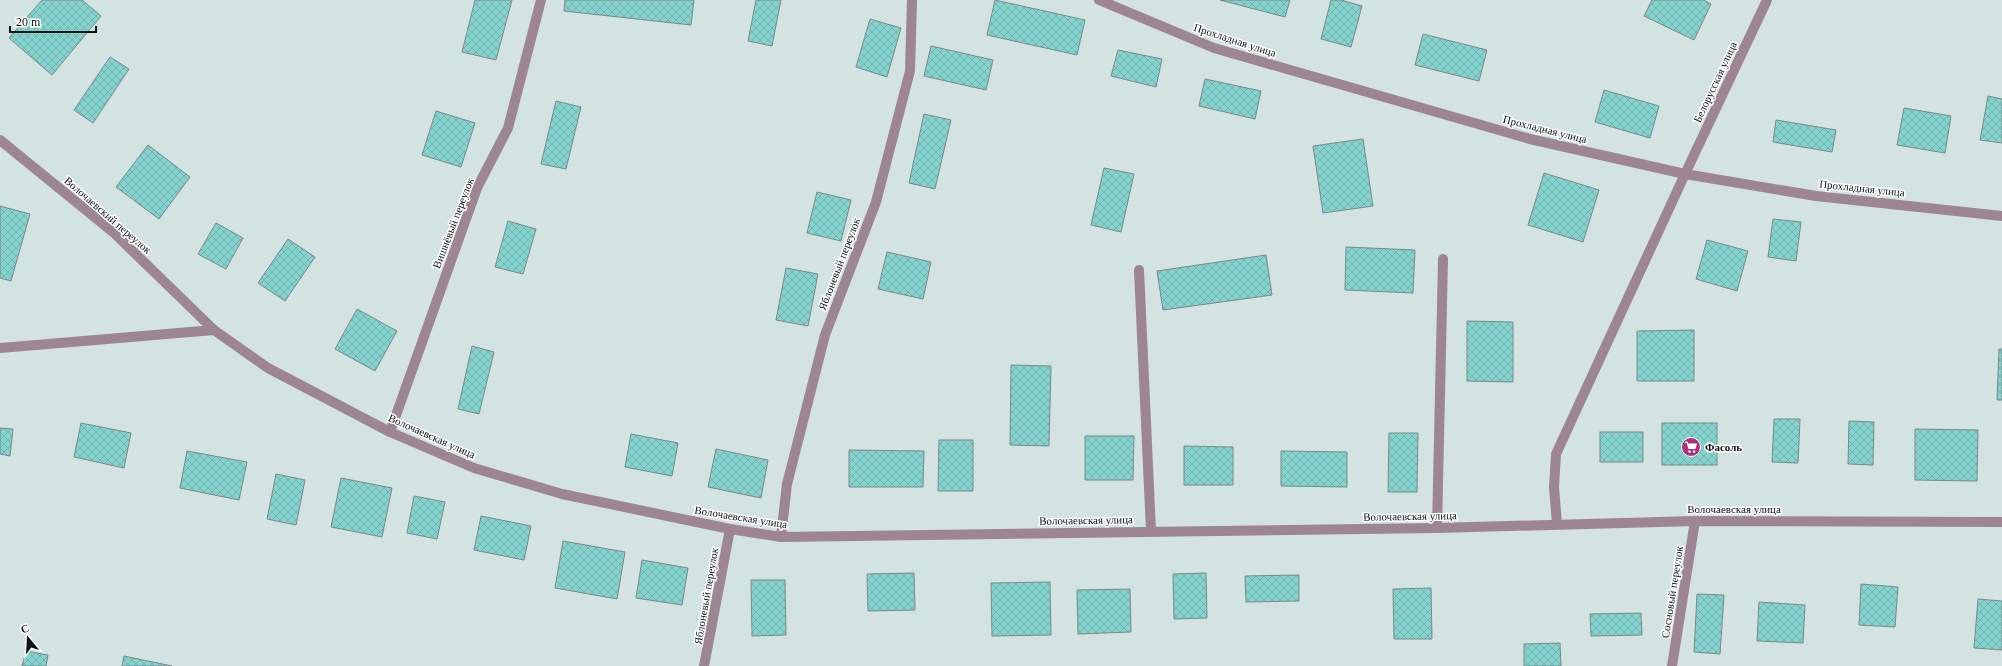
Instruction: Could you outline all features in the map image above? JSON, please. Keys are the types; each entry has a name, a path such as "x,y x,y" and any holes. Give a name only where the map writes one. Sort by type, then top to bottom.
{"street":[{"name":"Вишнёвый переулок","path":"390,432 477,188 508,128 541,0"},
{"name":"Яблоневый переулок","path":"781,537 787,484 825,336 876,202 910,70 912,0"},
{"name":"Прохладная улица","path":"1099,0 1214,48 1530,139 1685,174 1816,196 2002,216"},
{"name":"Белорусская улица","path":"1557,524 1554,487 1556,454 1767,0"},
{"name":"Волочаевский переулок","path":"0,140 113,232 214,330"},
{"path":"1437,528 1443,259"},
{"path":"1139,270 1151,531"},
{"name":"Волочаевская улица","path":"214,330 268,368 390,432 474,468 562,494 730,529 781,537 1437,528 1695,521 2002,522"},
{"path":"0,348 214,330"},
{"name":"Сосновый переулок","path":"1672,666 1695,521"},
{"name":"Яблоневый переулок","path":"704,666 730,529"}],"building":[{"path":"42,0 82,0 101,16 52,75 9,38"},
{"path":"475,0 512,0 496,60 462,52"},
{"path":"565,0 694,0 691,25 564,11"},
{"path":"756,0 781,0 772,46 748,41"},
{"path":"995,0 1085,20 1077,55 987,35"},
{"path":"1220,0 1290,0 1285,17"},
{"path":"1331,0 1341,0 1362,6 1351,47 1321,39"},
{"path":"1652,0 1704,0 1711,4 1694,40 1644,16"},
{"path":"870,19 901,28 887,77 856,67"},
{"path":"1423,34 1487,50 1479,81 1415,65"},
{"path":"931,46 993,60 986,90 924,76"},
{"path":"1118,50 1162,59 1156,87 1111,76"},
{"path":"110,57 129,69 93,123 74,110"},
{"path":"1205,79 1261,91 1255,119 1199,106"},
{"path":"1604,90 1659,106 1650,138 1595,122"},
{"path":"1988,96 2002,99 2002,143 1980,140"},
{"path":"556,101 581,107 566,169 541,164"},
{"path":"1904,108 1951,116 1945,153 1897,145"},
{"path":"436,111 475,123 461,167 422,155"},
{"path":"924,114 951,120 935,189 909,183"},
{"path":"1776,120 1836,130 1832,152 1773,142"},
{"path":"1363,139 1373,206 1323,213 1313,146"},
{"path":"148,145 190,177 159,219 116,187"},
{"path":"1104,168 1134,174 1121,232 1091,225"},
{"path":"1544,173 1599,190 1583,242 1528,225"},
{"path":"817,192 851,200 841,241 807,233"},
{"path":"0,206 30,214 11,281 0,278"},
{"path":"1773,219 1801,222 1796,261 1768,257"},
{"path":"508,221 536,229 523,274 495,267"},
{"path":"216,223 243,238 226,269 198,254"},
{"path":"288,239 315,257 285,301 258,283"},
{"path":"1707,240 1748,251 1737,291 1696,279"},
{"path":"1346,247 1415,250 1413,293 1345,290"},
{"path":"887,252 931,262 923,299 878,289"},
{"path":"1266,255 1272,295 1163,310 1157,271"},
{"path":"786,268 818,274 808,326 776,320"},
{"path":"357,309 397,331 375,371 335,349"},
{"path":"1467,321 1513,322 1513,382 1467,381"},
{"path":"1694,330 1694,381 1637,381 1637,331"},
{"path":"472,346 494,352 479,414 458,409"},
{"path":"1999,349 2002,349 2002,400 1997,400"},
{"path":"1011,365 1051,366 1049,446 1010,445"},
{"path":"1774,419 1800,419 1798,463 1772,462"},
{"path":"1849,421 1874,422 1873,465 1848,464"},
{"path":"81,423 131,433 124,468 74,457"},
{"path":"1662,423 1717,423 1717,465 1662,465"},
{"path":"0,428 13,429 10,456 0,454"},
{"path":"1915,429 1978,430 1977,481 1915,480"},
{"path":"1600,432 1643,432 1643,462 1600,462"},
{"path":"1389,433 1418,433 1417,492 1388,492"},
{"path":"631,434 678,443 672,476 625,467"},
{"path":"1085,436 1134,436 1133,480 1085,480"},
{"path":"939,440 973,440 973,491 938,491"},
{"path":"1184,446 1233,447 1233,485 1184,485"},
{"path":"716,449 768,460 761,498 708,487"},
{"path":"849,450 924,451 923,487 849,487"},
{"path":"187,451 247,462 239,500 180,488"},
{"path":"1281,451 1347,452 1347,487 1281,486"},
{"path":"276,474 305,480 296,525 267,519"},
{"path":"341,478 392,488 382,537 331,527"},
{"path":"414,496 445,502 437,539 407,533"},
{"path":"481,516 531,526 524,560 474,550"},
{"path":"563,541 625,552 617,599 555,588"},
{"path":"642,560 688,568 682,605 636,598"},
{"path":"914,573 915,610 868,611 867,574"},
{"path":"1206,573 1207,618 1174,619 1173,574"},
{"path":"1299,575 1299,601 1246,602 1245,576"},
{"path":"751,580 785,580 786,635 752,636"},
{"path":"1050,582 1051,635 992,636 991,583"},
{"path":"1861,584 1898,587 1895,627 1859,625"},
{"path":"1431,588 1432,639 1394,639 1393,589"},
{"path":"1130,589 1131,632 1078,634 1077,590"},
{"path":"1697,594 1724,595 1720,654 1694,652"},
{"path":"1978,599 2002,601 2002,650 1974,648"},
{"path":"1759,602 1805,605 1803,643 1757,641"},
{"path":"1641,613 1642,635 1591,636 1590,614"},
{"path":"1560,643 1561,666 1524,666 1524,644"},
{"path":"26,651 48,655 46,666 22,666"},
{"path":"124,656 172,666 122,666"}],"place":[{"name":"Фасоль","path":"1691,447"}]}
